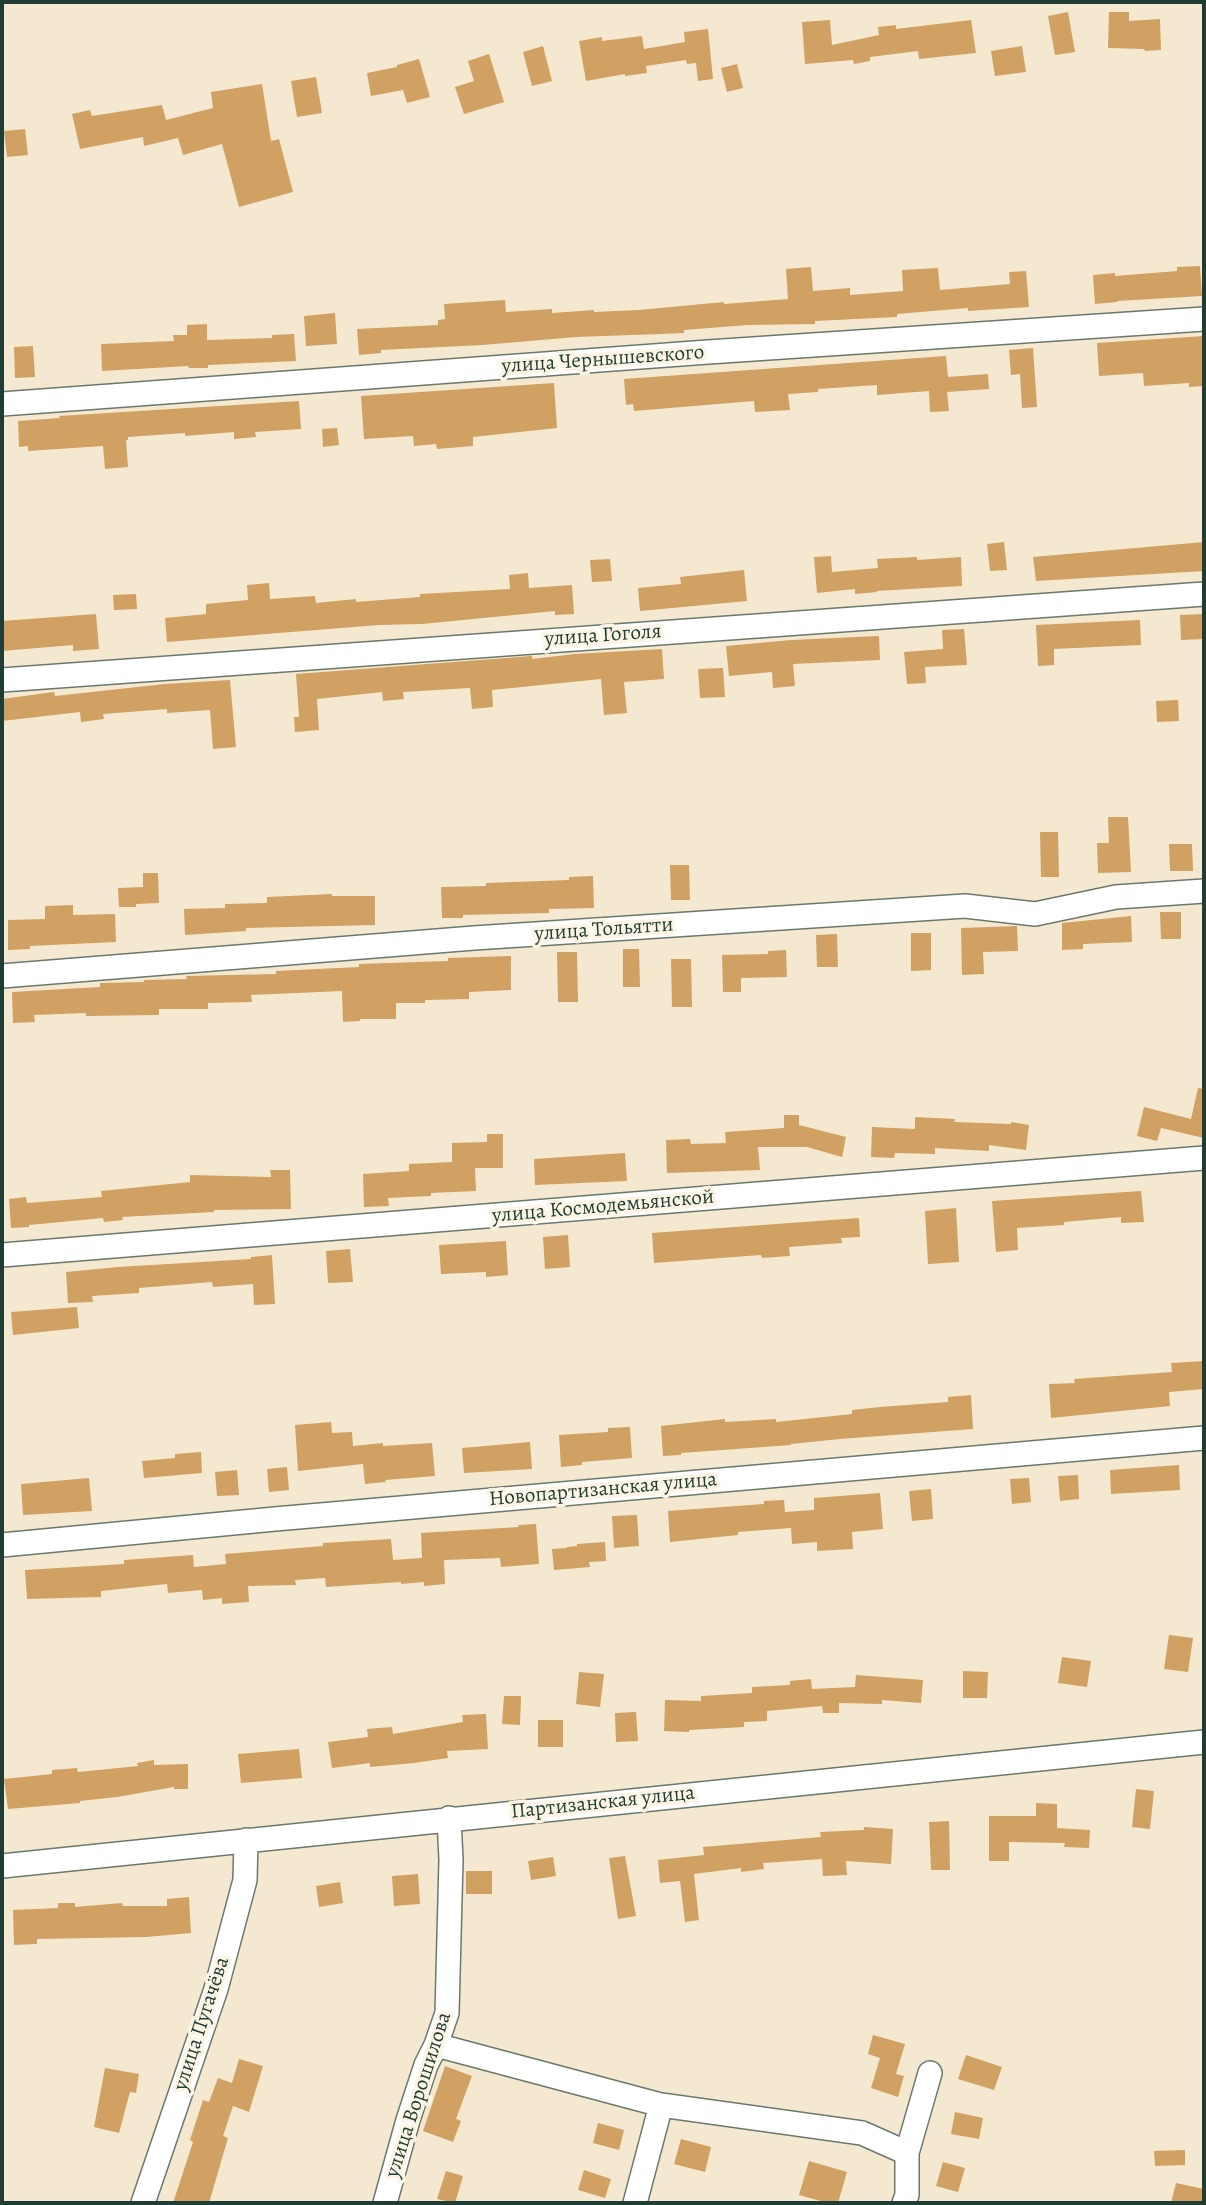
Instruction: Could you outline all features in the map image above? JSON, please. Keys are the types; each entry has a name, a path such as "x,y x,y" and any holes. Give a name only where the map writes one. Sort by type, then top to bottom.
{"street":[{"name":"улица Чернышевского","path":"2,404 1204,319"},
{"name":"улица Гоголя","path":"2,680 1204,594"},
{"name":"улица Тольятти","path":"2,976 474,938 965,906 1035,914 1116,897 1204,891"},
{"name":"улица Космодемьянской","path":"2,1255 1204,1158"},
{"name":"Новопартизанская улица","path":"2,1545 1204,1438"},
{"name":"Партизанская улица","path":"2,1866 1204,1742"},
{"name":"улица Ворошилова","path":"385,2203 411,2109 447,2012 451,1860 449,1818"},
{"name":"улица Пугачёва","path":"143,2203 216,1989 245,1880 246,1840"},
{"path":"436,2045 661,2105 862,2133 907,2153"},
{"path":"904,2203 907,2195 907,2153 930,2073"},
{"path":"635,2203 661,2105"}],"building":[{"path":"1068,12 1075,52 1055,55 1048,16"},
{"path":"1109,12 1129,12 1129,21 1160,19 1161,50 1108,48"},
{"path":"830,20 832,45 879,35 878,27 896,25 896,29 971,20 976,53 919,59 918,51 870,57 870,61 854,64 853,60 805,64 802,22"},
{"path":"708,29 713,79 698,81 696,63 687,64 686,60 646,66 647,73 586,81 579,41 602,37 602,41 642,36 644,49 685,42 684,32"},
{"path":"543,46 552,81 532,86 523,52"},
{"path":"1022,46 1026,72 995,76 991,51"},
{"path":"489,54 504,102 464,114 455,87 474,81 468,61"},
{"path":"419,59 430,97 407,103 403,90 371,96 367,73"},
{"path":"737,64 743,88 727,92 721,68"},
{"path":"316,77 322,113 297,117 291,81"},
{"path":"262,84 271,141 279,139 293,192 239,207 222,144 183,155 178,138 144,146 143,137 80,149 72,114 90,110 92,116 162,105 166,120 213,108 211,92"},
{"path":"25,129 28,155 7,157 4,131"},
{"path":"1200,266 1202,296 1095,304 1093,275 1177,271 1177,267"},
{"path":"811,267 813,291 850,288 850,295 903,291 902,270 938,268 940,290 1010,284 1009,272 1026,271 1029,307 968,311 968,308 897,314 897,317 815,321 815,324 684,330 684,333 381,350 381,353 359,355 357,329 438,325 438,320 445,319 444,304 505,300 506,312 552,309 552,313 639,310 788,299 786,269"},
{"path":"335,313 337,344 306,346 304,316"},
{"path":"207,324 207,340 272,338 272,335 294,334 296,361 208,365 208,368 188,366 102,371 101,344 174,341 173,335 187,335 187,325"},
{"path":"1204,336 1204,386 1189,387 1189,383 1144,386 1143,373 1099,376 1097,343"},
{"path":"33,346 35,377 15,378 14,347"},
{"path":"1033,348 1037,407 1022,408 1020,374 1011,375 1009,350"},
{"path":"946,356 948,377 988,374 989,389 947,392 949,411 930,412 929,391 877,395 877,385 788,394 790,410 755,412 754,401 634,411 633,404 626,405 624,379"},
{"path":"554,383 557,428 473,437 473,446 437,449 436,444 414,446 413,436 364,439 361,396"},
{"path":"299,401 301,429 255,432 256,437 234,439 234,432 128,437 128,467 105,469 103,446 28,451 28,446 19,447 18,421"},
{"path":"337,428 339,445 323,447 322,429"},
{"path":"1004,542 1007,570 990,571 987,544"},
{"path":"1204,542 1204,571 1036,581 1033,557"},
{"path":"831,556 832,572 878,568 877,559 961,557 962,586 855,594 855,589 817,593 814,557"},
{"path":"610,559 612,581 592,582 590,560"},
{"path":"744,570 747,601 640,611 638,588 681,584 680,577"},
{"path":"528,573 529,588 572,585 574,614 555,615 555,611 422,624 167,642 165,618 206,614 206,604 248,600 247,585 269,583 270,599 315,596 316,603 356,599 356,602 420,597 420,594 510,589 509,575"},
{"path":"136,594 137,609 114,610 113,595"},
{"path":"96,614 99,649 73,651 73,645 2,651 2,621"},
{"path":"1204,614 1204,639 1181,640 1180,615"},
{"path":"1140,620 1141,645 1054,649 1054,665 1038,666 1036,625"},
{"path":"964,629 967,665 925,667 926,683 907,684 904,652 943,649 942,630"},
{"path":"879,636 880,660 793,664 795,686 773,688 772,672 729,676 726,646"},
{"path":"662,649 664,679 624,682 627,713 604,715 601,679 492,690 493,707 472,709 470,688 403,692 404,699 383,701 382,692 317,699 319,730 295,732 294,717 299,717 296,674"},
{"path":"723,668 725,697 700,698 698,669"},
{"path":"230,680 236,747 213,749 210,710 167,713 167,709 103,714 104,719 81,722 80,712 2,721 2,699 54,692 55,696"},
{"path":"1178,700 1179,721 1157,722 1156,701"},
{"path":"1108,817 1128,817 1131,872 1098,873 1097,843 1109,843"},
{"path":"1040,832 1058,832 1059,877 1041,877"},
{"path":"1169,844 1192,844 1193,871 1170,871"},
{"path":"670,865 689,865 690,900 671,900"},
{"path":"143,873 158,873 159,903 119,907 118,888 143,887"},
{"path":"593,876 594,908 442,918 441,887 569,880 569,877"},
{"path":"332,894 375,896 375,925 246,928 246,931 185,935 184,909 267,903 267,897"},
{"path":"73,905 73,915 115,914 116,942 30,946 30,949 8,950 8,920 45,919 45,906"},
{"path":"1160,912 1181,912 1181,939 1161,939"},
{"path":"1131,916 1132,942 1083,944 1083,949 1062,950 1062,923"},
{"path":"1017,926 1018,951 983,952 984,974 962,975 961,928"},
{"path":"911,933 931,933 931,970 911,971"},
{"path":"837,934 838,967 817,967 816,935"},
{"path":"623,949 639,949 640,987 623,987"},
{"path":"786,950 787,977 741,978 741,992 723,992 722,955 768,954 768,951"},
{"path":"557,952 577,952 578,1002 558,1002"},
{"path":"511,956 511,990 469,992 469,999 396,1003 396,1019 343,1022 342,991 251,995 252,1002 208,1003 208,1009 159,1009 159,1015 34,1015 35,1022 13,1023 12,992 100,987 100,983 187,979 186,976 276,974 276,971 359,967 359,964"},
{"path":"671,959 691,959 692,1007 672,1007"},
{"path":"1198,1088 1204,1089 1204,1138 1161,1128 1157,1141 1137,1136 1144,1107 1191,1119"},
{"path":"784,1115 799,1115 799,1125 846,1137 842,1157 807,1147 758,1147 760,1170 667,1173 666,1140 690,1139 691,1144 726,1143 725,1132 784,1128"},
{"path":"915,1117 955,1119 954,1122 1011,1122 1029,1125 1026,1150 989,1145 989,1151 935,1148 935,1154 895,1153 894,1158 871,1157 872,1127 915,1129"},
{"path":"487,1134 503,1134 503,1168 475,1168 476,1191 388,1198 389,1206 364,1207 363,1174 409,1171 409,1164 452,1162 452,1143 487,1142"},
{"path":"625,1153 627,1181 535,1185 534,1159"},
{"path":"270,1170 290,1170 291,1209 214,1210 122,1217 123,1220 104,1222 103,1218 11,1228 9,1199 26,1197 27,1203 102,1197 101,1191 190,1182 190,1175 271,1177"},
{"path":"1141,1191 1144,1222 1121,1223 1121,1217 1017,1228 1018,1250 996,1252 992,1201"},
{"path":"956,1208 959,1262 928,1264 925,1211"},
{"path":"859,1218 860,1237 841,1238 842,1243 789,1247 790,1256 762,1258 761,1255 654,1263 652,1233"},
{"path":"568,1235 570,1267 545,1269 543,1237"},
{"path":"506,1241 508,1275 486,1277 486,1272 441,1274 439,1245"},
{"path":"350,1249 353,1282 328,1283 326,1251"},
{"path":"272,1255 275,1304 254,1305 253,1284 213,1287 212,1282 139,1288 139,1293 92,1296 93,1302 68,1303 66,1272 251,1259"},
{"path":"77,1307 79,1328 13,1335 11,1312"},
{"path":"1204,1361 1204,1389 1169,1392 1170,1406 1051,1418 1049,1384 1075,1383 1074,1379 1172,1372 1171,1363"},
{"path":"971,1395 973,1429 663,1456 661,1426 725,1419 725,1422 776,1419 776,1422 852,1414 852,1410 948,1402 948,1397"},
{"path":"331,1422 332,1433 352,1432 353,1446 432,1443 435,1476 365,1484 363,1464 298,1471 295,1425"},
{"path":"630,1427 632,1458 582,1462 582,1465 561,1467 559,1435 608,1432 608,1428"},
{"path":"530,1442 532,1469 464,1473 462,1448"},
{"path":"201,1452 202,1473 144,1478 142,1461"},
{"path":"1179,1465 1180,1490 1111,1494 1110,1470"},
{"path":"287,1467 289,1490 269,1492 267,1469"},
{"path":"237,1470 239,1495 217,1496 215,1472"},
{"path":"1078,1475 1079,1499 1060,1501 1058,1476"},
{"path":"89,1478 92,1511 23,1515 21,1484"},
{"path":"1029,1478 1031,1502 1012,1504 1010,1479"},
{"path":"931,1489 933,1519 912,1521 909,1491"},
{"path":"880,1493 883,1529 852,1532 853,1549 817,1551 817,1542 792,1544 791,1528 738,1532 738,1535 670,1542 668,1511 784,1500 785,1512 814,1510 814,1498"},
{"path":"637,1515 639,1546 614,1548 612,1516"},
{"path":"536,1524 539,1564 501,1567 500,1558 444,1560 445,1584 424,1586 424,1582 401,1582 326,1587 325,1578 295,1580 296,1585 248,1586 249,1602 222,1604 222,1598 203,1600 202,1590 168,1593 167,1584 101,1591 101,1597 27,1599 25,1570 124,1564 124,1560 193,1555 194,1567 226,1564 225,1554 323,1546 323,1543 391,1539 393,1560 422,1558 421,1533"},
{"path":"605,1542 606,1561 589,1562 590,1567 554,1570 552,1549"},
{"path":"1169,1635 1193,1638 1188,1672 1164,1669"},
{"path":"1062,1657 1091,1661 1087,1687 1058,1683"},
{"path":"963,1671 988,1672 987,1698 963,1698"},
{"path":"579,1672 604,1674 600,1707 576,1704"},
{"path":"856,1675 923,1680 921,1703 882,1700 882,1704 839,1703 839,1713 823,1713 822,1706 767,1711 767,1721 744,1722 744,1727 689,1732 664,1731 665,1700 701,1701 701,1696 752,1693 752,1687 790,1685 790,1681 811,1679 812,1689 855,1687"},
{"path":"504,1696 521,1696 520,1725 502,1724"},
{"path":"636,1712 638,1741 616,1742 615,1713"},
{"path":"486,1714 488,1749 447,1751 448,1758 414,1763 370,1767 370,1763 332,1768 328,1742 368,1737 367,1729 392,1727 393,1734 463,1722 462,1715"},
{"path":"538,1720 563,1720 563,1747 538,1747"},
{"path":"299,1749 302,1778 241,1783 238,1754"},
{"path":"154,1760 154,1765 188,1764 188,1789 174,1787 80,1803 8,1809 4,1779 52,1774 52,1770 77,1768 78,1772 138,1766 137,1763"},
{"path":"1136,1789 1154,1791 1150,1829 1132,1827"},
{"path":"1036,1803 1057,1804 1057,1828 1090,1830 1089,1848 1064,1847 1065,1843 1009,1842 1009,1861 989,1861 989,1816 1036,1816"},
{"path":"949,1821 950,1870 931,1870 929,1822"},
{"path":"864,1827 893,1829 891,1864 846,1861 847,1875 823,1876 822,1859 763,1863 764,1869 741,1872 741,1868 694,1874 699,1920 685,1922 680,1881 660,1883 658,1860 704,1855 703,1847 821,1837 820,1832 864,1830"},
{"path":"625,1856 636,1916 618,1919 609,1858"},
{"path":"553,1857 556,1876 531,1880 528,1861"},
{"path":"466,1871 492,1871 492,1894 466,1894"},
{"path":"418,1874 420,1904 394,1906 392,1876"},
{"path":"340,1882 343,1903 319,1907 316,1886"},
{"path":"189,1897 191,1933 146,1937 37,1939 37,1944 14,1945 13,1910 58,1908 58,1903 75,1903 75,1907 122,1903 123,1906 167,1906 167,1899"},
{"path":"873,2035 905,2044 896,2074 904,2076 898,2097 871,2088 880,2058 868,2054"},
{"path":"966,2055 1002,2067 994,2090 958,2079"},
{"path":"239,2059 263,2066 249,2112 233,2106 223,2136 228,2138 209,2203 173,2203 193,2142 190,2140 203,2100 209,2102 218,2078 232,2083"},
{"path":"445,2066 472,2076 456,2119 461,2121 453,2142 423,2131"},
{"path":"105,2068 139,2074 136,2093 130,2092 119,2133 94,2127"},
{"path":"955,2112 983,2118 979,2139 951,2134"},
{"path":"598,2123 624,2130 619,2150 593,2143"},
{"path":"681,2139 711,2147 705,2172 674,2164"},
{"path":"1185,2150 1185,2165 1155,2166 1154,2151"},
{"path":"809,2161 847,2172 838,2203 799,2195"},
{"path":"943,2162 965,2168 958,2192 936,2186"},
{"path":"584,2170 611,2179 605,2198 578,2190"},
{"path":"446,2171 463,2176 455,2203 437,2199"},
{"path":"1176,2183 1204,2189 1202,2203 1171,2203"}]}
